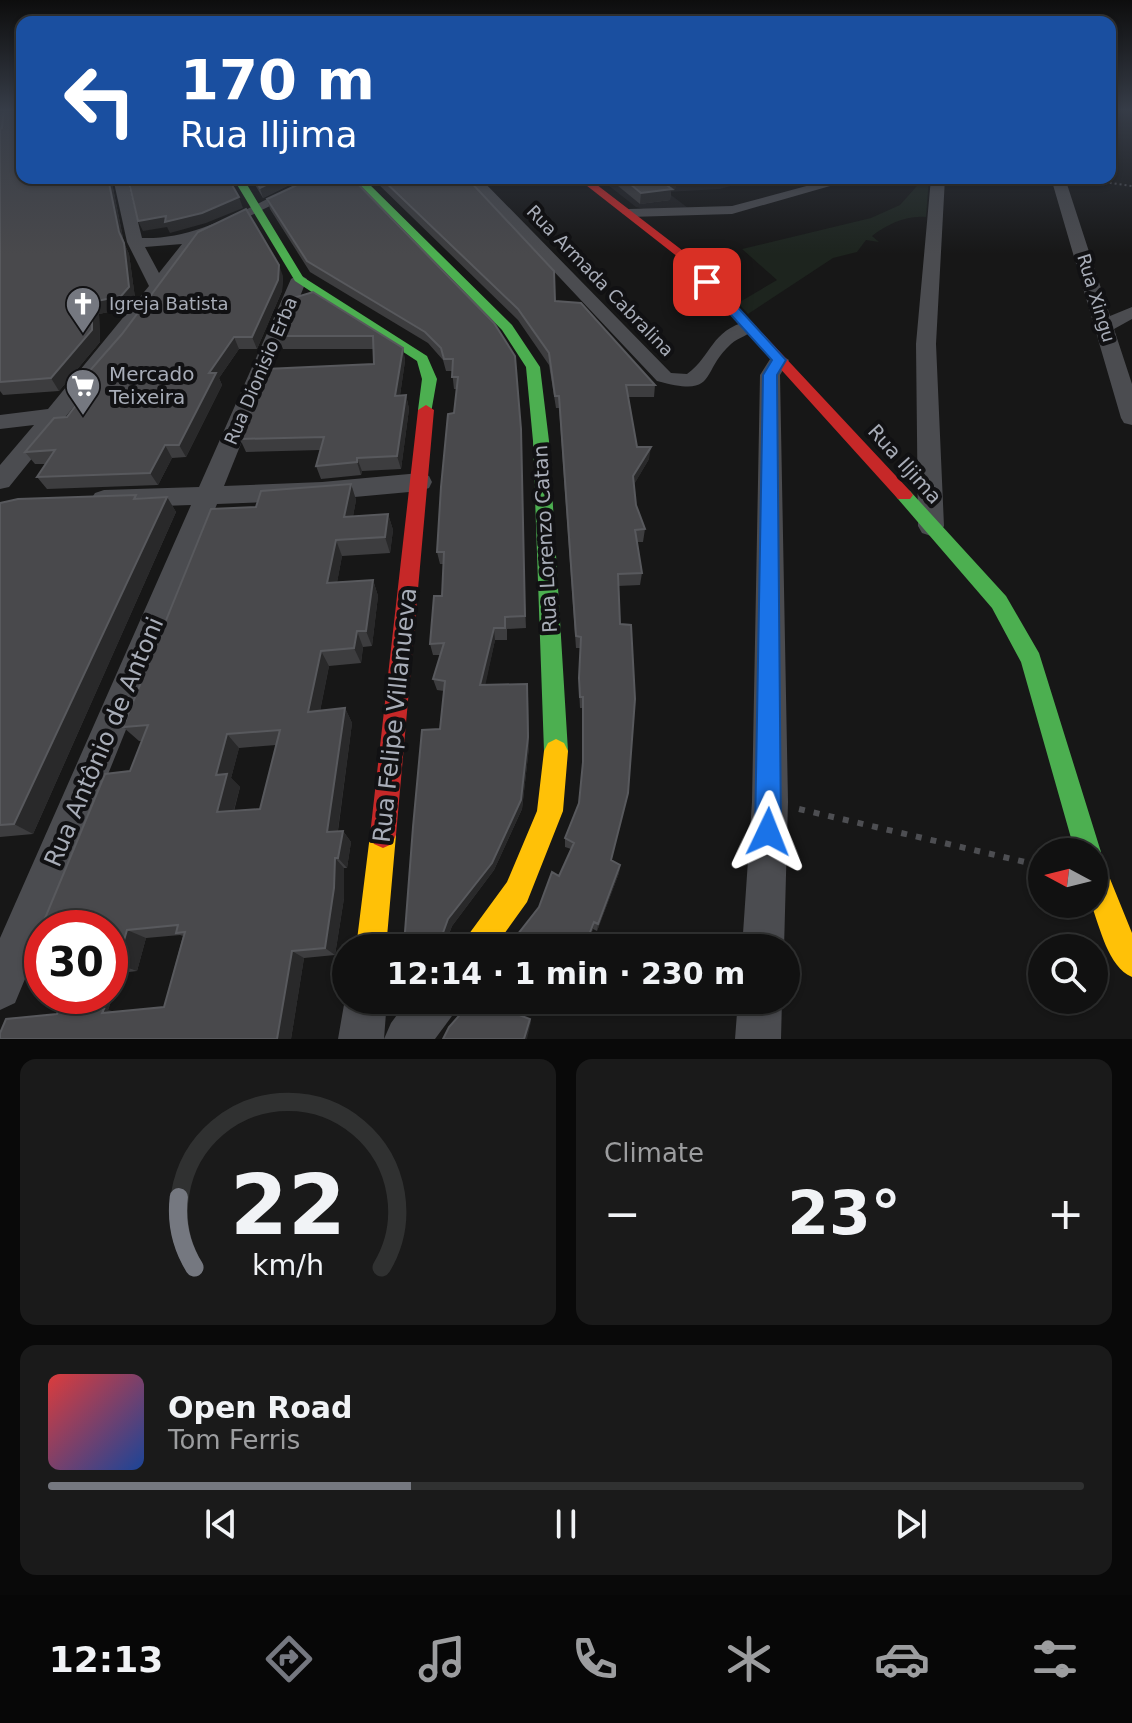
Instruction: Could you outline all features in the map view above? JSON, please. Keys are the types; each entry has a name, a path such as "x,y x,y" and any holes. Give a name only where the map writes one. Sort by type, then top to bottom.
{"street":[{"path":"121,184 135,242 157,285"},
{"name":"Rua Dionisio Erba","path":"209,495 299,279 242,184"},
{"path":"135,242 161,243 195,237 308,184"},
{"name":"Rua Lorenzo Catan","path":"364,184 507,328 533,367 541,441 556,747 550,811 517,892 486,934"},
{"name":"Rua Armada Cabralina","path":"479,184 664,377 689,380 700,376 723,341 748,327"},
{"name":"Rua Iljima","path":"589,184 687,259 999,602 1031,660 1084,838"},
{"path":"629,213 732,210 829,184"},
{"path":"931,526 926,344 938,184"},
{"name":"Rua Xingu","path":"1060,184 1132,418"},
{"path":"5,495 55,415 122,334 195,237"},
{"name":"Rua Felipe Villanueva","path":"299,279 416,352 427,362 430,374 372,934"},
{"path":"1105,326 1132,312"},
{"path":"764,934 770,802 770,375 779,360"},
{"path":"0,422 55,415"},
{"path":"85,500 322,491 420,482"},
{"name":"Rua Antônio de Antoni","path":"0,988 209,495"},
{"path":"1108,911 1132,962"},
{"path":"361,1039 364,1014"},
{"path":"407,1039 426,1014"},
{"path":"758,1039 759,1014"}],"path":[{"path":"770,802 1028,863"}],"shaded area":[{"path":"607,184 737,184 720,189 667,192 688,208 647,210 636,207"},
{"path":"919,184 929,184 926,217 905,219 884,228 872,236 879,242 866,240 857,252 833,258 748,314 738,303 777,280 742,249 871,218 900,205"}],"building":[{"path":"0,156 16,156 16,184 109,184 124,243 129,287 121,296 92,302 92,330 51,378 0,382"},
{"path":"129,184 231,184 239,197 202,213 165,222 166,216 138,221"},
{"path":"299,184 358,184 494,323 515,356 521,429 525,616 505,617 505,628 494,628 480,685 527,684 528,737 521,800 492,863 448,919 443,934 405,934 422,730 440,729 445,681 433,679 444,643 430,644 434,596 442,596 444,552 437,552 441,487 448,414 454,413 458,377 452,377 453,359 444,359 441,348 425,332 307,261 267,199"},
{"path":"387,184 473,184 554,271 555,301 581,303 655,385 626,385 637,447 651,447 633,476 636,505 645,529 635,530 642,573 618,574 620,624 631,625 635,699 628,793 611,860 620,865 598,924 594,922 589,934 518,934 539,907 552,872 559,876 574,843 565,838 579,803 583,762 583,697 580,697 579,678 581,637 576,636 559,396 555,396 549,353 518,309"},
{"path":"630,184 665,184 672,189 641,193"},
{"path":"246,209 279,265 278,280 252,337 234,337 209,373 216,373 179,445 165,445 150,473 37,477 55,450 25,452 54,418 67,417 96,378 87,378 90,374 86,375 122,334 198,232"},
{"path":"313,292 403,348 395,396 406,395 397,456 357,458 357,462 316,466 324,437 240,439 266,369 374,364 373,336 278,336 293,298"},
{"path":"351,484 344,517 388,514 385,537 336,540 327,583 373,580 366,631 357,631 354,648 321,651 308,712 345,708 327,832 343,831 338,858 335,858 325,948 292,951 277,1039 0,1039 6,1019 57,1014 128,1014 128,1010 164,1007 185,932 176,933 178,925 128,930 128,910 48,910 105,774 130,771 148,725 123,727 211,509 256,507 261,491","holes":["280,730 260,809 217,812 227,774 216,775 227,734"]},
{"path":"136,495 134,499 167,497 14,824 0,825 0,503 18,499"},
{"path":"461,1014 519,1014 530,1019 524,1039 443,1039"}],"traffic: fast":[{"path":"242,184 299,279 416,352 422,359 430,379 426,410"},
{"path":"364,184 507,328 533,367 541,441 556,751"},
{"path":"904,495 999,602 1031,660 1084,838"}],"traffic: slow":[{"path":"486,934 517,892 550,811 556,751"},
{"path":"372,934 383,835"},
{"path":"1108,911 1132,962"}],"traffic: jam":[{"path":"590,184 687,259 904,495"},
{"path":"383,835 426,410"}],"place":[{"name":"Igreja Batista","path":"83,335"},
{"name":"Mercado Teixeira","path":"83,417"}],"route":[{"path":"707,282 779,360 770,375 768,832"}]}
